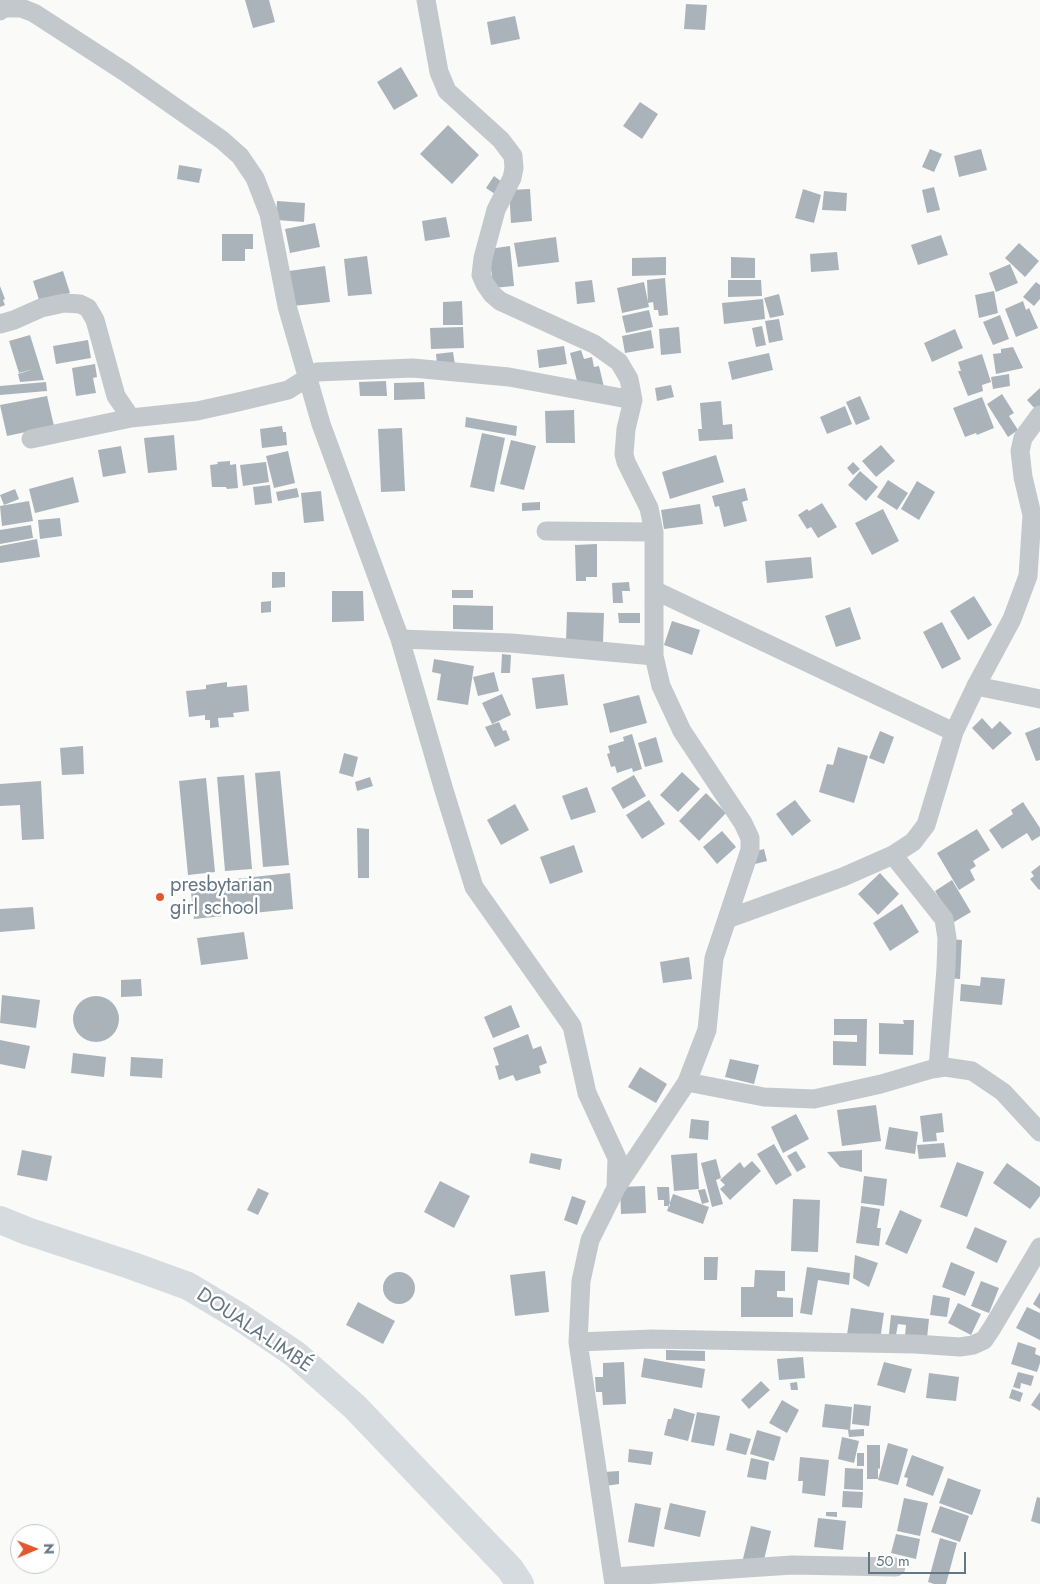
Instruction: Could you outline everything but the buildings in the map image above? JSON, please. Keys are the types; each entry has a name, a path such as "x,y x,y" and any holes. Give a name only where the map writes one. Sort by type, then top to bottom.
{"highway":[{"name":"DOUALA-LIMBÉ","path":"0,1220 26,1231 188,1286 296,1354 368,1420 510,1569 520,1584"}],"street":[{"path":"426,0 438,72 448,91 501,140 513,156 514,168 512,178 496,210 483,258 481,275 485,284 500,301 594,344 619,362 629,379 633,400 626,429 624,454 631,474 649,508 654,532 654,656 661,686 682,731 743,823 750,838 750,850 714,958 707,1030 687,1082 616,1188 590,1240 581,1281 578,1342 614,1581 792,1565 896,1567"},
{"path":"0,11 4,8 21,8 34,12 125,72 222,140 240,156 255,178 269,214 287,306 321,424 400,638 474,887 572,1026 587,1093 617,1158 616,1188"},
{"path":"0,324 41,308 64,302 80,304 88,308 95,320 116,396 132,418"},
{"path":"31,439 132,418 197,411 238,402 288,390 317,372 413,368 509,377 633,400"},
{"path":"727,919 843,877 893,855 913,842 926,825 954,732 1012,618 1028,576 1032,515 1022,477 1020,451 1023,438 1040,415"},
{"path":"546,531 654,532"},
{"path":"654,590 954,732"},
{"path":"400,638 511,644 654,656"},
{"path":"976,686 1040,699"},
{"path":"893,855 944,919 947,938 946,968 938,1068"},
{"path":"687,1082 764,1098 814,1099 945,1067 972,1071 1003,1092 1040,1132"},
{"path":"578,1342 652,1339 905,1344 960,1347 973,1345 984,1340 1040,1247"}],"place":[{"name":"presbytarian girl school","path":"160,897"}]}
